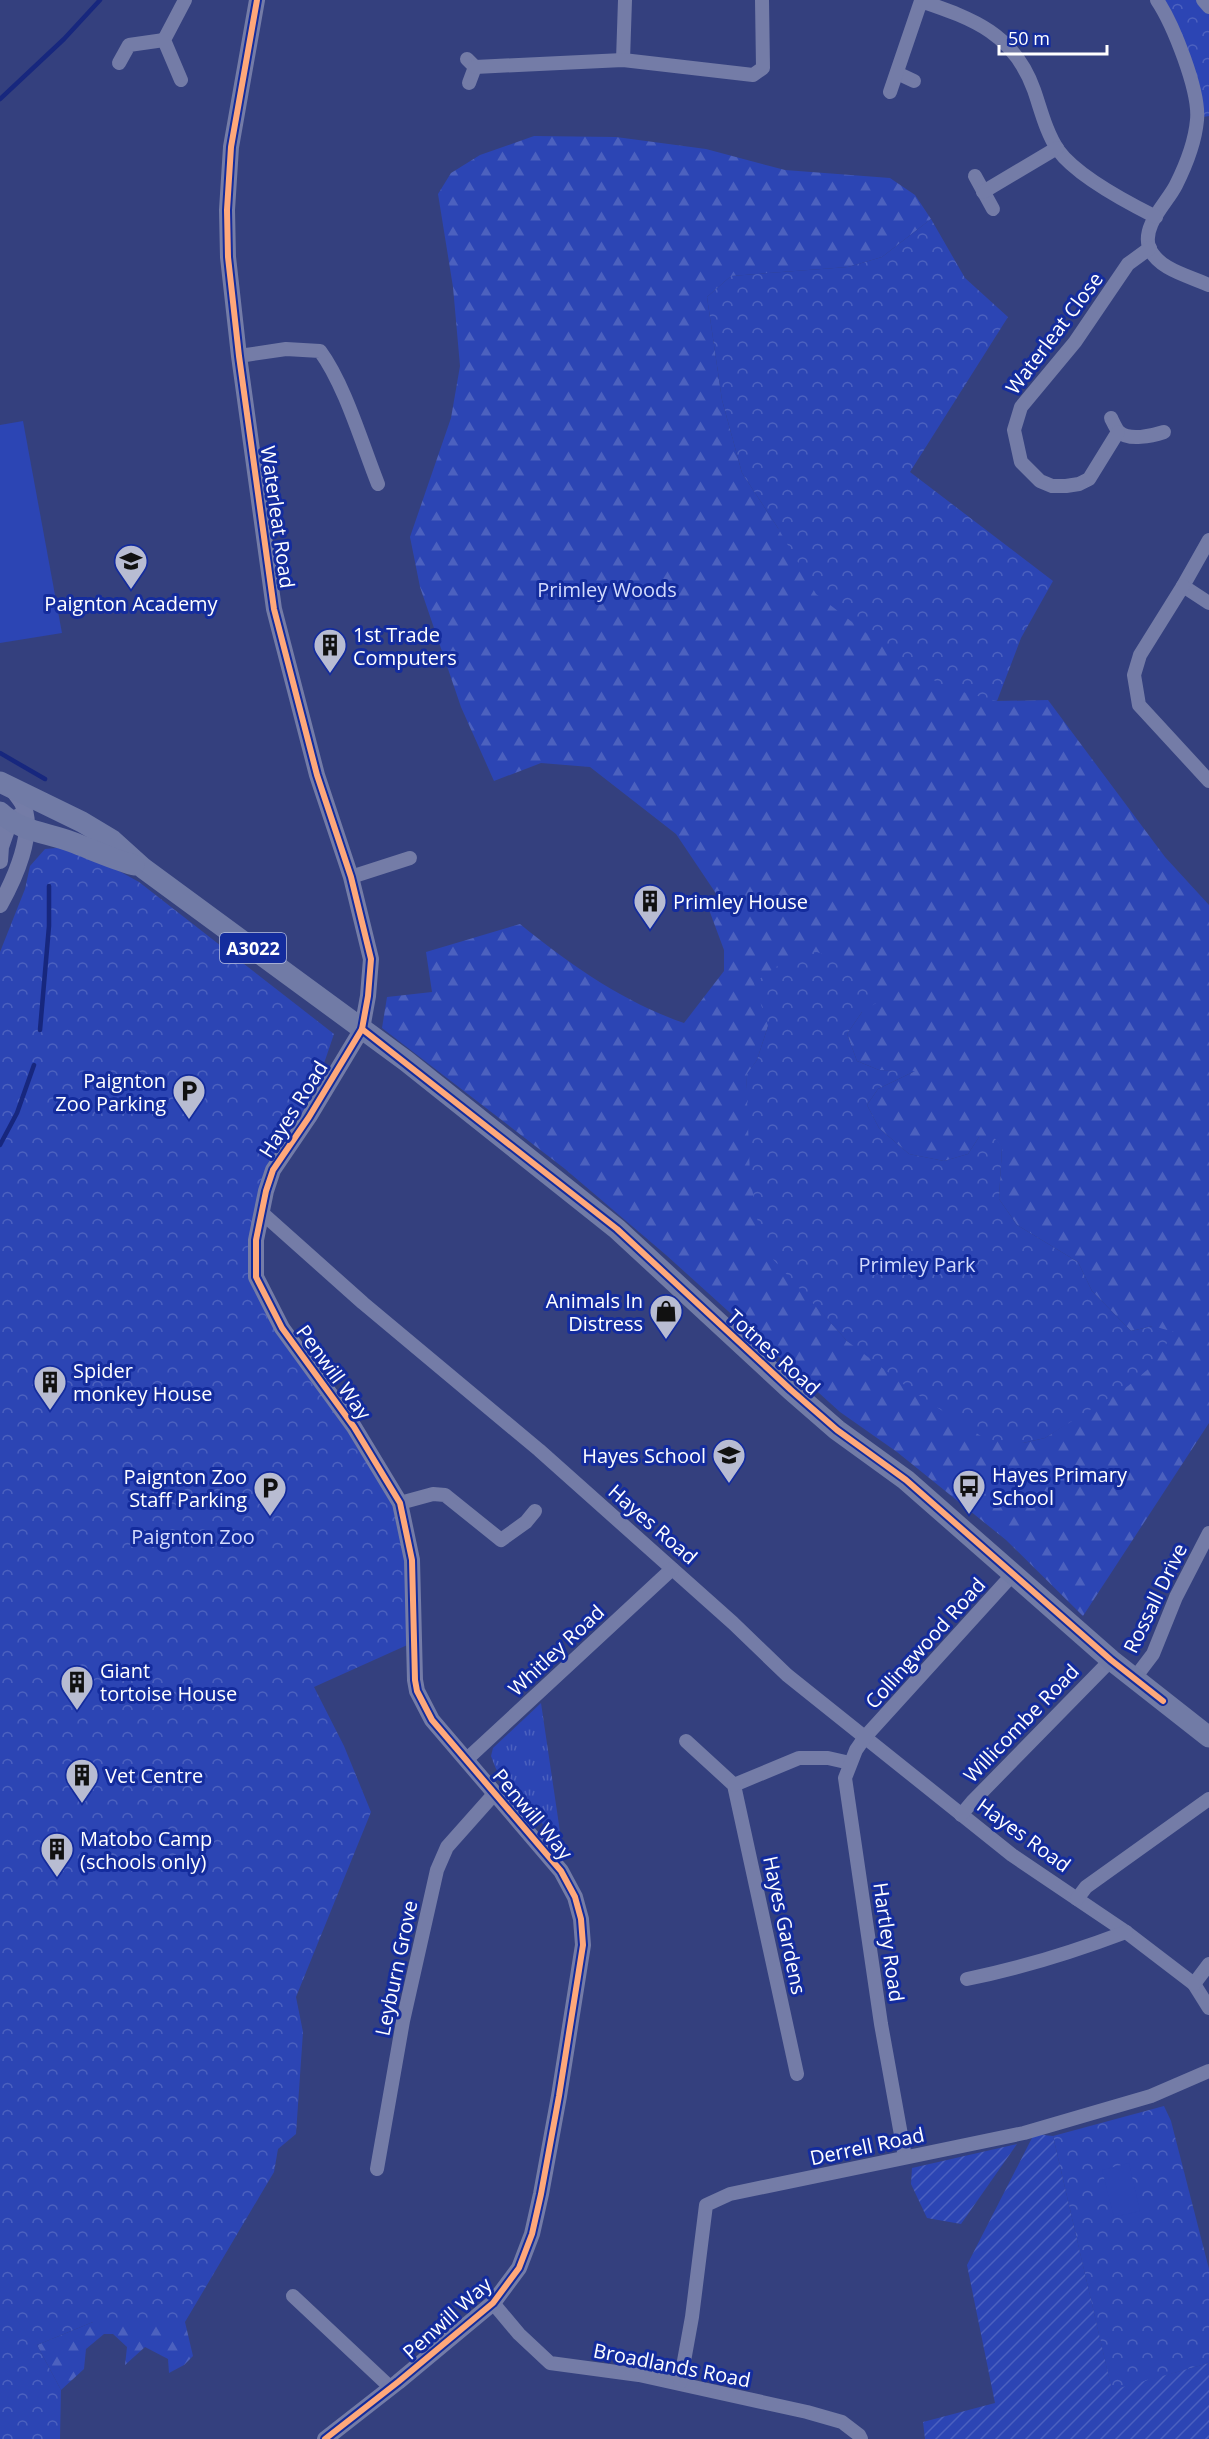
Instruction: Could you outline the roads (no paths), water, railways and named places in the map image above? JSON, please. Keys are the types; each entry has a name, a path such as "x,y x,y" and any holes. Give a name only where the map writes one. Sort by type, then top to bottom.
{"main road":[{"name":"Totnes Road","path":"5,785 18,818 117,861 143,868"},
{"name":"Totnes Road","path":"18,818 82,822 112,840 143,868 362,1029 617,1229 837,1430 906,1480 1111,1660 1209,1737"}],"street":[{"path":"164,40 185,0"},
{"name":"Waterleat Road","path":"257,0 231,147 226,210 228,258 239,356 274,609 317,775 351,878 371,959 362,1029"},
{"path":"623,60 625,0"},
{"path":"469,83 471,63 623,60 753,75 763,68 762,0"},
{"path":"1157,0 1182,51 1203,117 1175,187 1156,217 1148,238 1150,248 1162,264 1209,285"},
{"path":"1203,0 1209,7"},
{"path":"890,92 921,1 968,19 1002,40 1020,58 1057,148 1065,159 1135,207 1156,217"},
{"path":"119,63 129,45 164,40"},
{"path":"164,40 181,80"},
{"path":"897,73 914,81"},
{"path":"983,192 1057,148"},
{"path":"975,176 993,209"},
{"name":"Waterleat Close","path":"1118,432 1089,479 1079,484 1052,486 1040,481 1021,462 1014,430 1022,407 1076,342 1128,264 1150,248"},
{"path":"239,356 286,349 320,351 329,364 378,484"},
{"path":"1111,418 1118,432 1138,437 1164,432"},
{"path":"1209,540 1140,655 1134,675 1138,705 1209,781"},
{"path":"1183,586 1209,603"},
{"path":"0,861 1,847 18,818"},
{"path":"0,905 16,877 18,818"},
{"path":"351,878 410,858"},
{"name":"Hayes Road","path":"362,1029 309,1117 273,1170 261,1212 363,1303 539,1450 788,1675 1012,1855 1126,1932 1194,1984"},
{"name":"Penwill Way","path":"261,1212 256,1240 256,1277 282,1328 354,1427 400,1503 412,1560 417,1691 432,1720 561,1871 575,1897 581,1919 583,1945 559,2096 532,2234 519,2268 493,2303 325,2439"},
{"path":"400,1503 433,1494 445,1495 501,1540 526,1522 535,1511"},
{"name":"Rossall Drive","path":"1134,1678 1153,1654 1176,1598 1209,1533"},
{"name":"Whitley Road","path":"466,1760 672,1569"},
{"name":"Collingwood Road","path":"865,1737 1014,1574"},
{"name":"Willicombe Road","path":"961,1815 1111,1660"},
{"name":"Hartley Road","path":"865,1737 855,1750 845,1778 879,2013 905,2157"},
{"path":"686,1741 734,1785 799,1758 828,1758 850,1763"},
{"name":"Hayes Gardens","path":"734,1785 797,2074"},
{"name":"Leyburn Grove","path":"377,2169 403,2021 437,1870 447,1846 495,1793"},
{"path":"1077,1899 1086,1887 1209,1799"},
{"path":"967,1978 1016,1969 1065,1955 1126,1932"},
{"path":"1209,1964 1194,1984 1209,2008"},
{"name":"Derrell Road","path":"680,2384 692,2317 706,2205 730,2194 1024,2133 1151,2096 1209,2071"},
{"path":"293,2296 390,2387"},
{"name":"Broadlands Road","path":"493,2303 519,2334 550,2363 639,2375 842,2422 861,2439"}],"waterway":[{"path":"0,99 64,39 100,0"},
{"path":"0,753 45,779"},
{"path":"40,1030 49,926 49,886"},
{"path":"0,1145 17,1113 34,1065"}],"place":[{"name":"Paignton Academy","path":"131,590"},
{"name":"1st Trade Computers","path":"330,674"},
{"name":"Primley House","path":"650,930"},
{"name":"Paignton Zoo Parking","path":"189,1120"},
{"name":"Animals In Distress","path":"666,1340"},
{"name":"Spider monkey House","path":"50,1411"},
{"name":"Hayes School","path":"729,1484"},
{"name":"Hayes Primary School","path":"969,1515"},
{"name":"Paignton Zoo Staff Parking","path":"270,1517"},
{"name":"Giant tortoise House","path":"77,1711"},
{"name":"Vet Centre","path":"82,1804"},
{"name":"Matobo Camp (schools only)","path":"57,1878"}],"park label":[{"name":"Primley Woods","path":"607,589"},
{"name":"Primley Park","path":"917,1264"},
{"name":"Paignton Zoo","path":"193,1536"}]}
